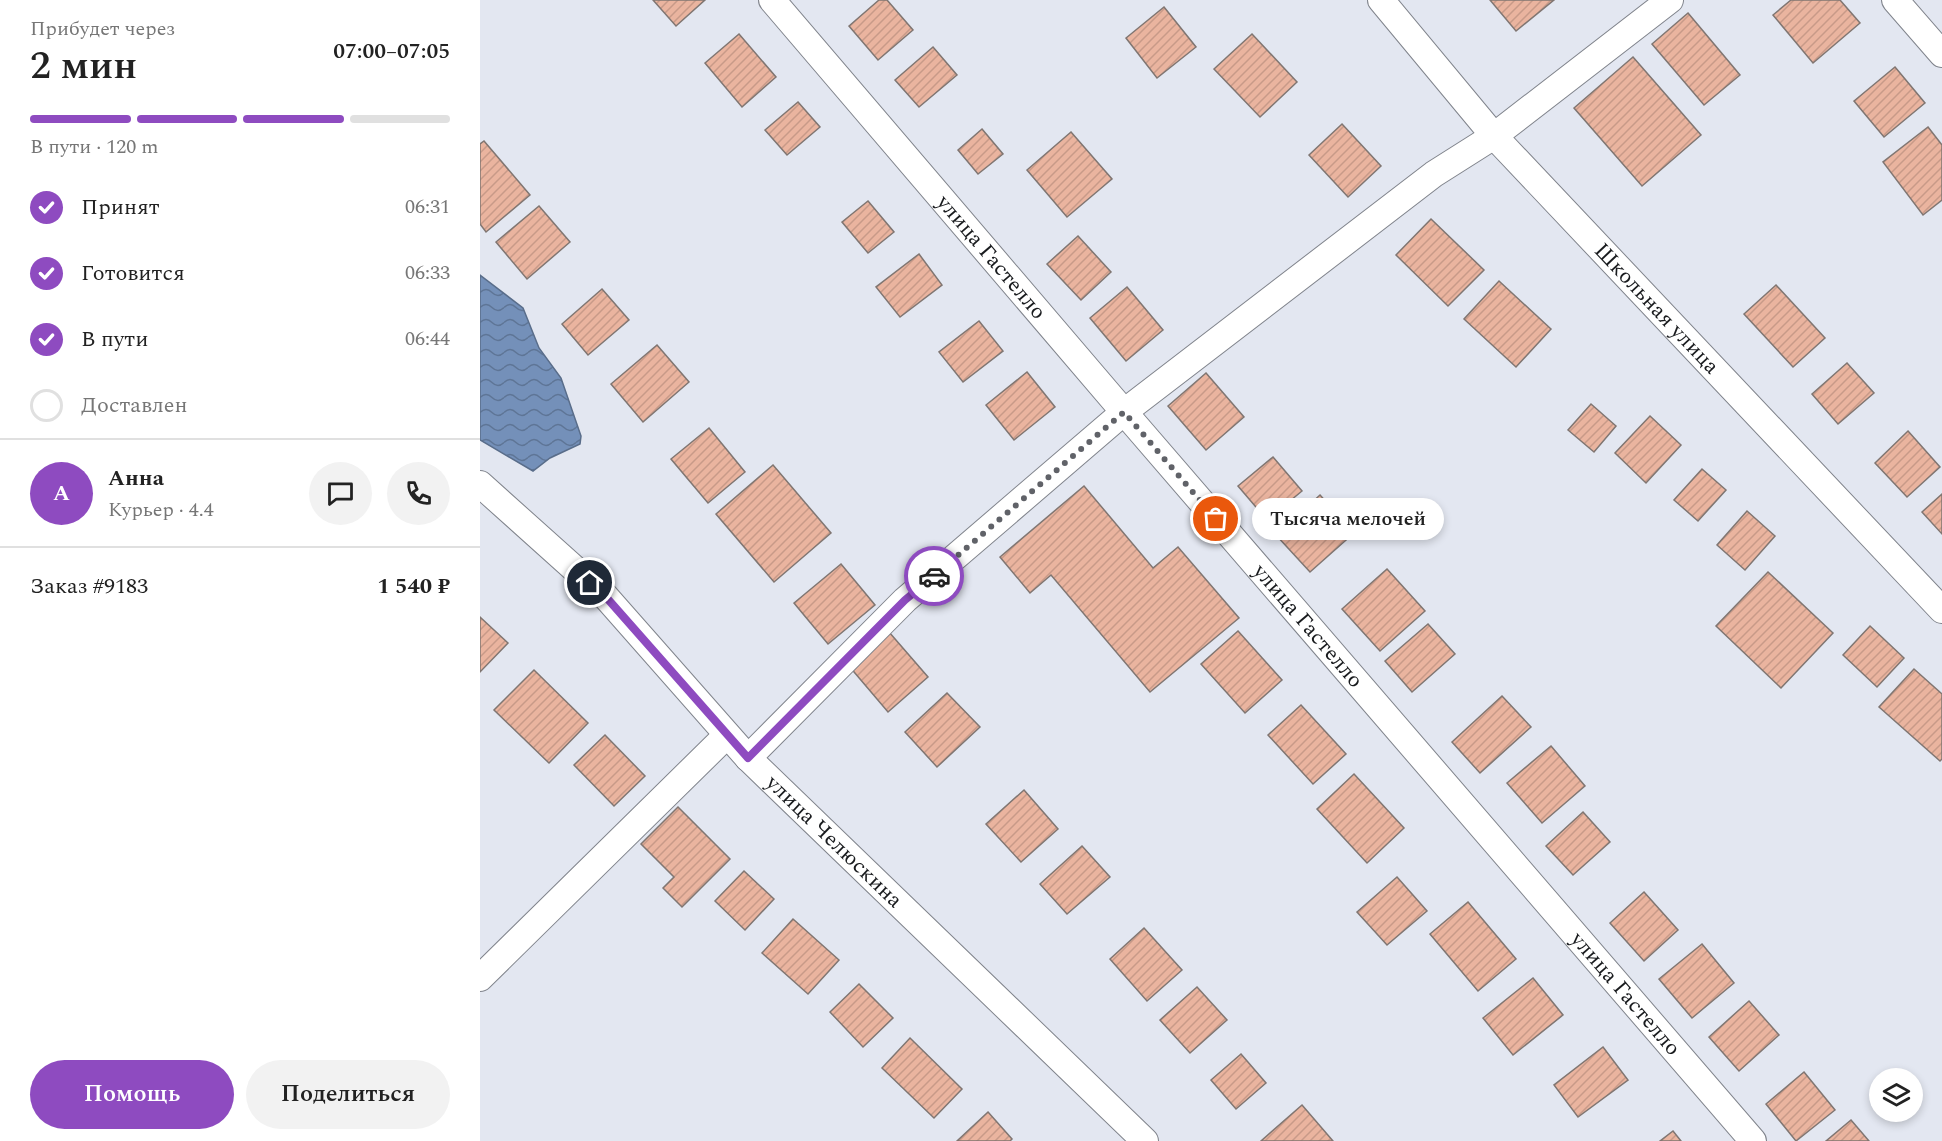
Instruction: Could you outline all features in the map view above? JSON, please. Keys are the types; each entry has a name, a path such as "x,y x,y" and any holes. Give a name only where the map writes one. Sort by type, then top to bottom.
{"street":[{"name":"улица Гастелло","path":"772,0 1753,1141"},
{"name":"Школьная улица","path":"1381,0 1494,136 1942,610"},
{"path":"748,758 905,600 1124,412 1434,174 1494,136 1670,0"},
{"path":"1895,0 1942,54"},
{"name":"улица Челюскина","path":"480,484 606,597 748,758 1145,1141"},
{"path":"480,978 728,735"}],"water":[{"path":"480,275 523,308 539,348 561,378 581,436 580,444 550,458 533,471 480,440"}],"building":[{"path":"653,0 705,0 676,26"},
{"path":"879,0 887,0 913,30 878,60 849,26"},
{"path":"1490,0 1554,0 1516,31"},
{"path":"1791,0 1840,0 1860,23 1813,63 1773,15"},
{"path":"1164,7 1196,47 1157,78 1126,38"},
{"path":"1688,13 1740,75 1704,105 1652,44"},
{"path":"739,34 776,77 742,107 705,63"},
{"path":"1252,34 1297,82 1260,117 1214,69"},
{"path":"933,47 957,75 919,107 895,80"},
{"path":"1633,57 1701,135 1642,186 1574,108"},
{"path":"1895,67 1925,103 1884,137 1854,101"},
{"path":"798,102 820,127 787,155 765,130"},
{"path":"1342,124 1381,166 1348,197 1309,155"},
{"path":"1928,127 1942,145 1942,200 1923,215 1883,162"},
{"path":"982,129 1003,154 978,174 958,150"},
{"path":"1071,132 1112,179 1067,217 1027,170"},
{"path":"484,141 530,195 486,232 480,224 480,144"},
{"path":"868,201 894,232 868,253 842,222"},
{"path":"539,206 570,242 527,279 496,242"},
{"path":"1431,219 1484,270 1448,306 1396,255"},
{"path":"1078,236 1111,272 1081,300 1047,264"},
{"path":"919,254 942,285 900,317 876,287"},
{"path":"1499,281 1551,329 1516,367 1464,319"},
{"path":"1776,285 1825,338 1793,367 1744,314"},
{"path":"1127,287 1163,330 1126,361 1090,318"},
{"path":"602,289 629,320 588,355 562,324"},
{"path":"979,321 1003,351 963,382 939,352"},
{"path":"657,345 689,382 643,422 611,384"},
{"path":"1847,363 1874,393 1838,424 1812,394"},
{"path":"1027,372 1055,407 1014,440 986,405"},
{"path":"1206,373 1244,417 1206,450 1168,406"},
{"path":"1591,404 1616,426 1594,452 1568,430"},
{"path":"1650,416 1681,445 1646,483 1615,453"},
{"path":"709,428 745,472 708,503 671,459"},
{"path":"1908,431 1940,467 1907,497 1875,463"},
{"path":"1273,457 1302,491 1267,520 1238,486"},
{"path":"773,465 831,533 774,582 716,514"},
{"path":"1702,469 1726,490 1698,521 1674,500"},
{"path":"1084,486 1153,568 1178,547 1239,618 1150,692 1051,575 1030,593 1000,557"},
{"path":"1942,494 1942,534 1922,512"},
{"path":"1320,495 1354,533 1310,572 1276,535"},
{"path":"1747,511 1775,536 1745,570 1717,545"},
{"path":"841,564 875,605 828,644 794,603"},
{"path":"1387,569 1425,611 1380,651 1342,609"},
{"path":"1768,572 1833,633 1781,688 1716,626"},
{"path":"480,617 508,643 480,672"},
{"path":"1428,624 1455,654 1412,692 1385,661"},
{"path":"1870,626 1904,658 1877,687 1843,655"},
{"path":"1238,631 1282,680 1245,713 1201,664"},
{"path":"889,632 928,677 888,712 849,666"},
{"path":"1914,669 1942,694 1942,759 1940,761 1879,707"},
{"path":"534,670 588,723 549,763 494,710"},
{"path":"947,693 980,727 937,767 905,732"},
{"path":"1502,696 1531,727 1480,773 1452,742"},
{"path":"1301,705 1346,754 1313,784 1268,735"},
{"path":"605,735 645,776 614,806 574,765"},
{"path":"1551,746 1585,786 1542,823 1507,783"},
{"path":"1354,774 1404,828 1367,863 1317,809"},
{"path":"1024,790 1058,829 1021,862 986,824"},
{"path":"678,807 730,859 682,907 663,888 674,877 641,844"},
{"path":"1583,812 1610,842 1573,875 1546,846"},
{"path":"1082,846 1110,877 1067,914 1040,884"},
{"path":"744,871 774,899 745,930 715,901"},
{"path":"1397,877 1427,911 1387,945 1357,912"},
{"path":"1644,892 1678,930 1644,961 1610,923"},
{"path":"1468,902 1516,959 1478,991 1430,934"},
{"path":"793,919 839,960 808,994 762,953"},
{"path":"1144,928 1182,970 1147,1001 1110,959"},
{"path":"1702,944 1734,983 1692,1018 1659,979"},
{"path":"1533,978 1563,1015 1513,1055 1483,1018"},
{"path":"859,984 893,1018 863,1047 830,1012"},
{"path":"1197,987 1227,1020 1190,1053 1160,1020"},
{"path":"1749,1001 1779,1035 1739,1071 1709,1037"},
{"path":"910,1038 962,1089 934,1118 882,1068"},
{"path":"1603,1047 1628,1080 1578,1117 1554,1085"},
{"path":"1241,1054 1266,1083 1236,1109 1211,1080"},
{"path":"1804,1072 1835,1110 1796,1141 1766,1104"},
{"path":"1302,1105 1333,1141 1261,1141"},
{"path":"988,1112 1012,1139 1010,1141 957,1141"},
{"path":"1851,1120 1869,1141 1826,1141"},
{"path":"1673,1131 1681,1141 1660,1141"}],"way so far":[{"path":"934,576 1124,412 1216,519"}],"place":[{"name":"Тысяча мелочей","path":"1216,519"}],"route":[{"path":"590,583 606,597 748,758 905,600 934,576"}]}
